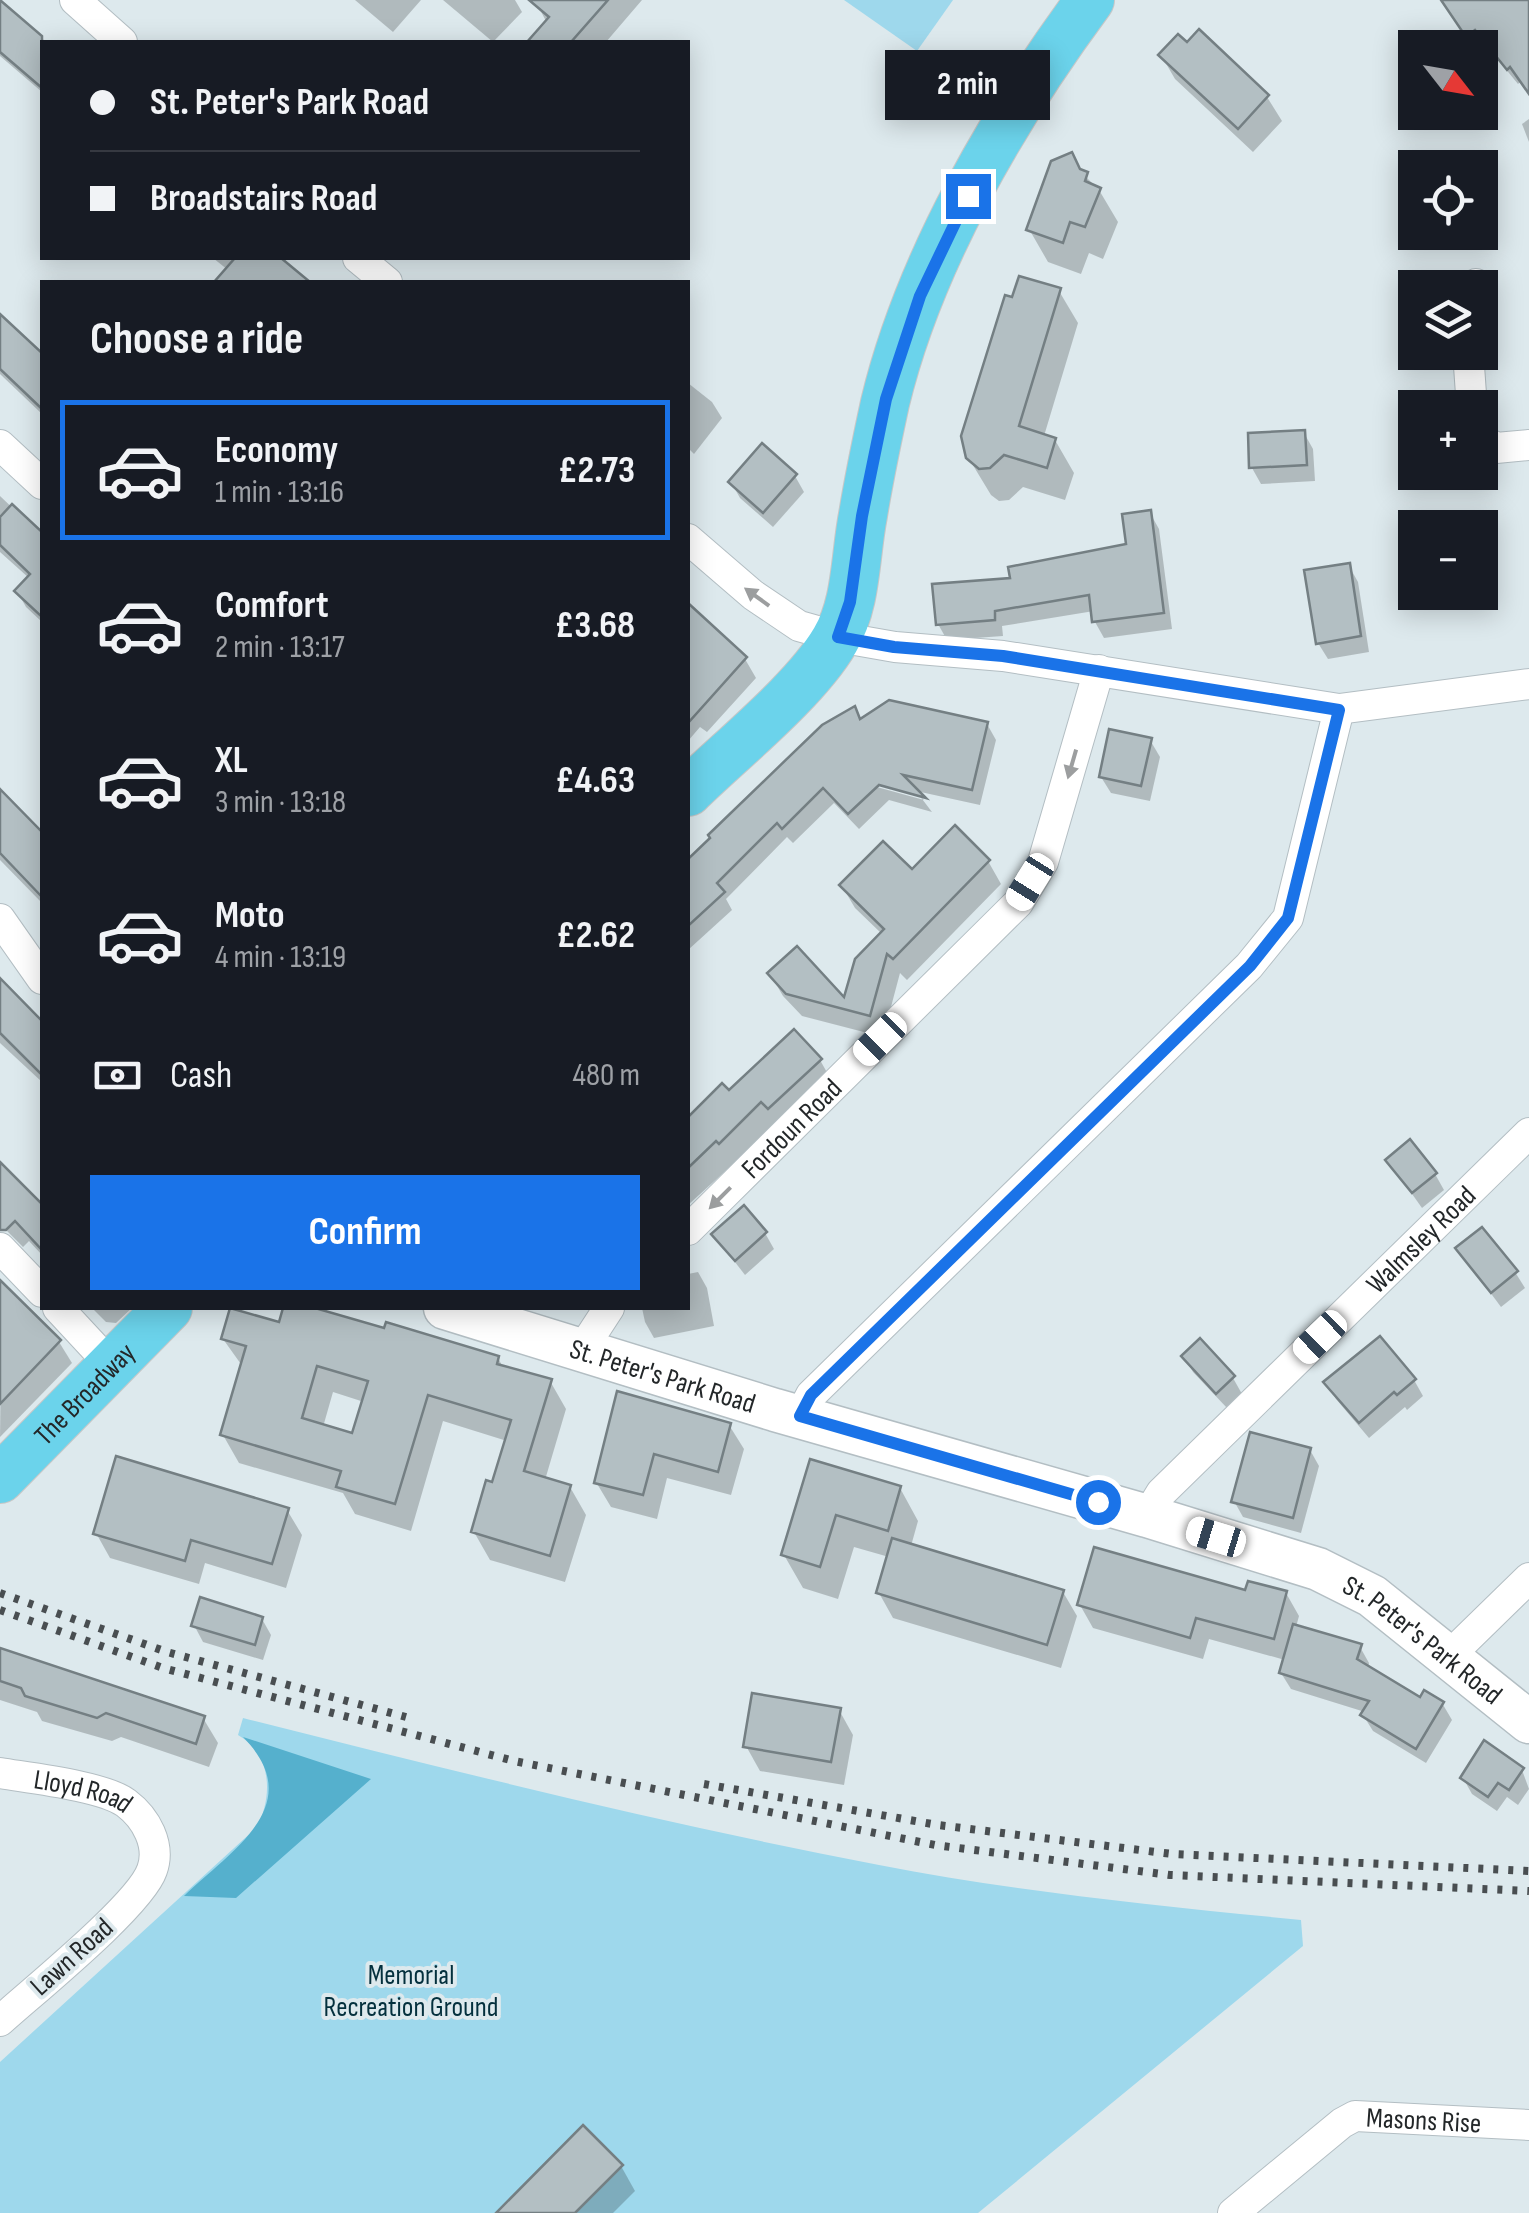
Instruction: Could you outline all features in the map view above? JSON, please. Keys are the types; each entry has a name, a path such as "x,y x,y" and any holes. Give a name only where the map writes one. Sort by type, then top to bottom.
{"main road":[{"path":"690,790 815,669 838,637 850,602 862,516 886,399 920,296 998,134 1090,0"},
{"name":"The Broadway","path":"0,1480 166,1310"},
{"name":"St. Peter's Park Road","path":"451,1310 1318,1569 1372,1596 1529,1722"}],"street":[{"path":"76,0 120,40"},
{"path":"360,260 385,280"},
{"path":"0,445 40,482"},
{"path":"1498,448 1529,445"},
{"path":"690,540 753,594 800,626 894,647 1003,656 1339,710 1529,684"},
{"name":"Fordoun Road","path":"690,1228 1018,903 1043,862 1099,670"},
{"path":"800,1416 811,1395 1250,966 1288,918 1339,710"},
{"path":"0,919 40,976"},
{"name":"Walmsley Road","path":"1147,1516 1161,1493 1529,1133"},
{"path":"0,1248 40,1290"},
{"path":"60,1310 110,1364"},
{"path":"581,1351 608,1310"},
{"path":"1449,1656 1529,1578"},
{"name":"Lloyd Road","path":"0,1773 80,1787 125,1802 150,1830 154,1850 153,1870 140,1890"},
{"name":"Lawn Road","path":"0,2021 140,1890"},
{"name":"Masons Rise","path":"1233,2213 1342,2123 1356,2116 1529,2126"}],"green space":[{"path":"844,0 953,0 917,51"},
{"name":"Memorial Recreation Ground","path":"243,1718 639,1814 931,1875 1142,1904 1301,1920 1303,1946 978,2213 0,2213 0,2062 257,1827 266,1802 266,1776 258,1753 238,1735"}],"shaded area":[{"path":"243,1737 371,1779 236,1898 184,1896 241,1844 266,1805 269,1784 262,1762"}],"building":[{"path":"0,0 42,36 40,86 0,52"},
{"path":"529,0 608,0 573,40 529,40 549,17"},
{"path":"1441,0 1529,0 1529,94 1510,67 1507,70 1498,59 1498,30 1461,30"},
{"path":"1199,29 1269,95 1238,129 1158,55 1178,34 1187,42"},
{"path":"1072,152 1080,169 1088,172 1085,181 1101,188 1085,227 1070,222 1063,243 1026,230 1051,161"},
{"path":"233,260 283,260 308,280 216,280"},
{"path":"1019,276 1061,288 1019,426 1056,438 1047,468 1004,455 990,468 979,469 966,458 961,436 1005,295 1012,297"},
{"path":"0,314 40,351 40,407 0,369"},
{"path":"1305,430 1307,465 1249,468 1248,433"},
{"path":"762,443 797,474 763,513 728,482"},
{"path":"12,504 40,530 40,615 14,591 30,574 0,545 0,517"},
{"path":"1151,510 1164,613 1092,622 1089,595 995,611 995,620 936,625 932,584 1010,578 1008,567 1126,544 1122,514"},
{"path":"1350,563 1361,636 1316,644 1304,570"},
{"path":"690,605 747,657 690,721"},
{"path":"889,700 988,722 972,790 903,775 926,798 879,785 848,814 823,788 782,829 777,823 717,883 725,892 690,924 690,857 710,838 708,835 822,725 855,706 860,719"},
{"path":"1109,729 1152,738 1141,786 1099,777"},
{"path":"0,789 40,830 40,895 0,853"},
{"path":"955,825 990,860 893,959 887,954 870,1016 786,994 767,973 797,946 844,997 855,959 884,929 839,885 883,841 912,869"},
{"path":"0,978 40,1019 40,1073 0,1033"},
{"path":"794,1029 822,1059 768,1109 761,1102 719,1144 716,1141 690,1166 690,1115 722,1083 729,1090"},
{"path":"1410,1139 1437,1173 1412,1193 1385,1160"},
{"path":"0,1162 40,1202 40,1248 15,1221 6,1230 0,1230"},
{"path":"744,1205 767,1232 735,1261 711,1234"},
{"path":"1482,1227 1518,1271 1491,1293 1455,1248"},
{"path":"0,1280 61,1340 0,1404"},
{"path":"229,1310 279,1322 282,1310 322,1310 384,1328 386,1322 499,1356 497,1364 552,1379 524,1471 571,1485 550,1556 471,1532 486,1480 492,1482 511,1420 428,1395 395,1504 336,1487 341,1471 220,1435 246,1346 221,1339","holes":["317,1366 368,1381 352,1433 302,1418"]},
{"path":"1380,1336 1416,1379 1397,1395 1394,1392 1359,1423 1323,1382"},
{"path":"1200,1338 1235,1376 1216,1394 1181,1356"},
{"path":"617,1391 731,1423 718,1472 654,1454 643,1495 594,1483"},
{"path":"1250,1432 1311,1448 1293,1518 1231,1502"},
{"path":"116,1456 289,1508 272,1564 191,1540 185,1561 93,1534"},
{"path":"810,1459 901,1486 888,1531 836,1515 820,1567 781,1555"},
{"path":"892,1538 1064,1590 1047,1645 876,1593"},
{"path":"1094,1547 1245,1590 1248,1581 1287,1591 1274,1639 1196,1618 1190,1638 1077,1605"},
{"path":"200,1597 263,1617 255,1645 191,1626"},
{"path":"1293,1624 1362,1644 1357,1659 1420,1697 1424,1690 1444,1702 1416,1749 1360,1715 1369,1701 1279,1673"},
{"path":"0,1648 205,1716 196,1744 106,1713 97,1718 25,1696 21,1688 0,1681"},
{"path":"752,1693 841,1708 831,1762 743,1747"},
{"path":"1484,1740 1524,1768 1509,1790 1498,1783 1488,1797 1460,1778"},
{"path":"583,2125 623,2165 575,2213 496,2213"}],"railway":[{"path":"0,1593 167,1652 406,1717"},
{"path":"0,1610 163,1668 514,1761 935,1845 1170,1875 1529,1891"},
{"path":"704,1784 938,1825 1172,1854 1529,1871"}],"route":[{"path":"968,196 920,296 886,399 862,516 850,602 838,637 894,647 1003,656 1339,710 1288,918 1250,966 811,1395 800,1416 1098,1502"}]}
